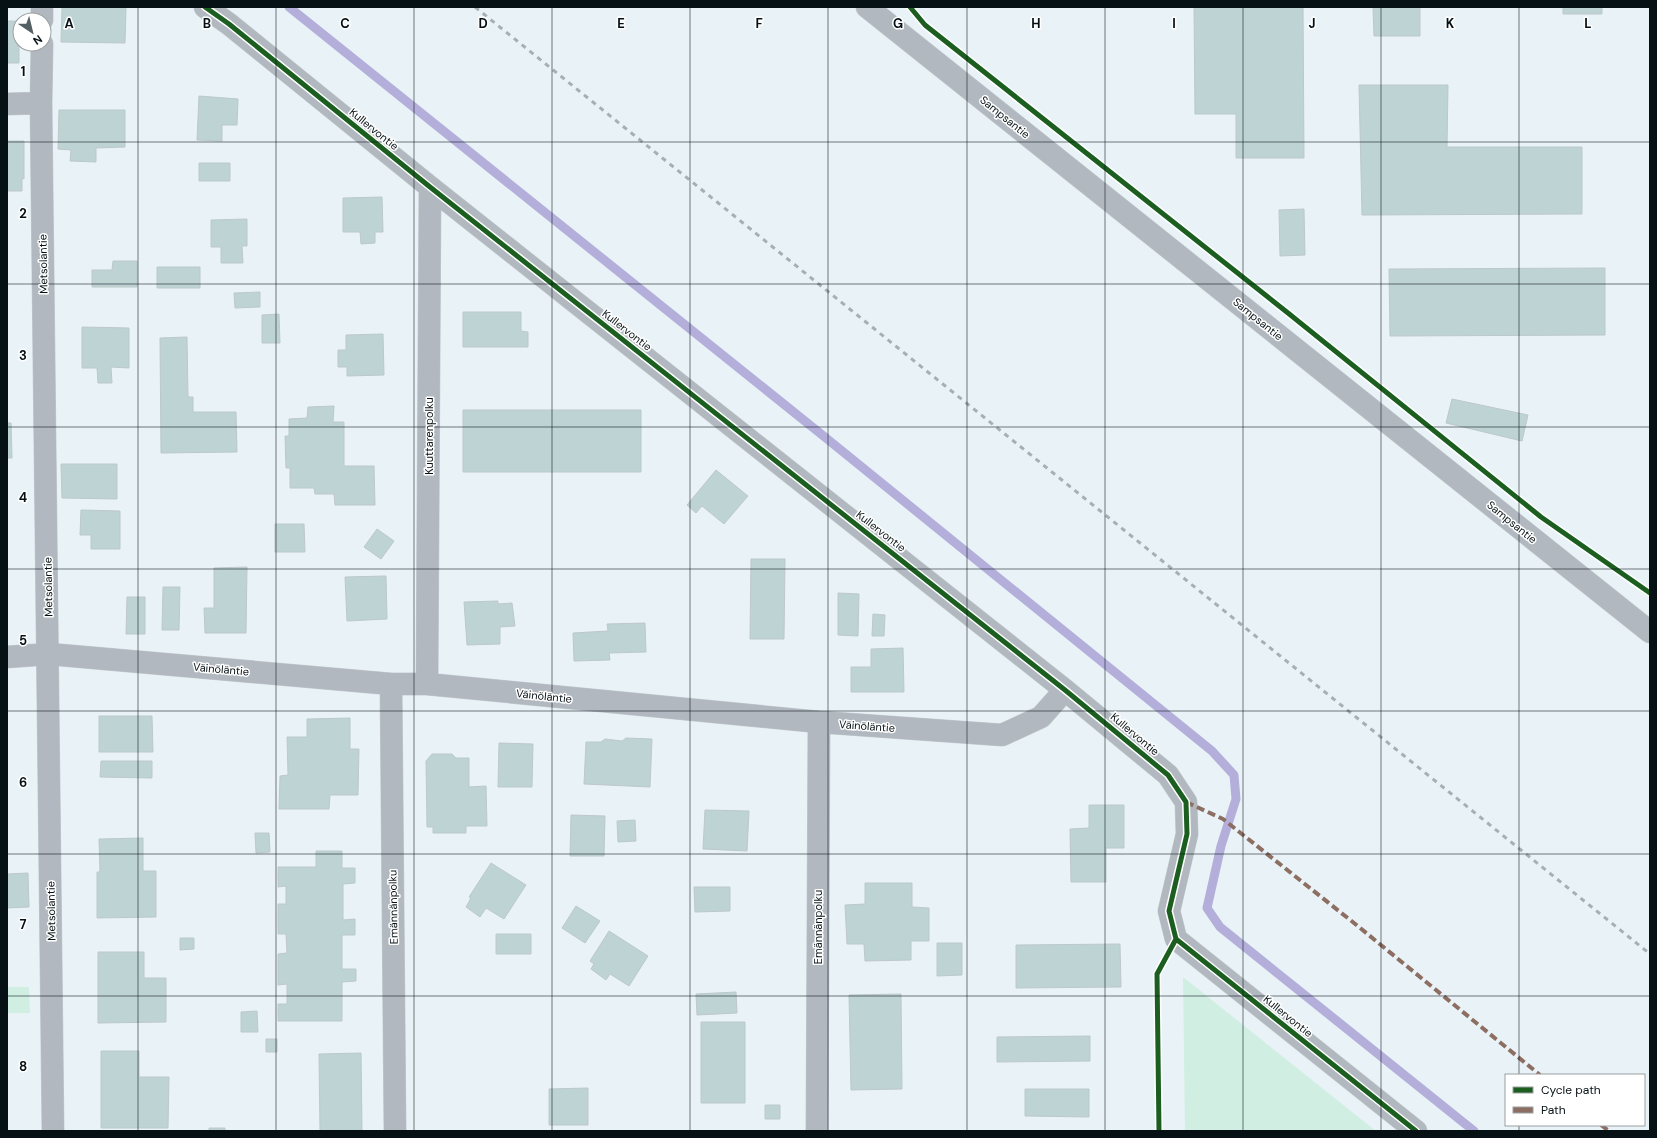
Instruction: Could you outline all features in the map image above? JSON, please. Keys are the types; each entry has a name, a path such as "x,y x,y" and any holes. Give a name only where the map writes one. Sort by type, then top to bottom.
{"street":[{"name":"Kullervontie","path":"205,7 229,24 430,187 1065,690 1168,775 1186,802 1187,834 1169,911 1176,939 1416,1131"},
{"name":"Sampsantie","path":"867,7 1650,632"},
{"name":"Metsolantie","path":"42,52 41,103 53,1131"},
{"path":"7,104 41,103"},
{"name":"Kuuttarenpolku","path":"427,684 430,187"},
{"name":"Väinöläntie","path":"7,657 48,654 391,684 427,684 819,722 1002,735 1041,717 1065,690"},
{"name":"Emännänpolku","path":"391,684 395,1131"},
{"name":"Emännänpolku","path":"817,1131 819,722"}],"green space":[{"path":"1183,977 1376,1131 1185,1131"},
{"path":"7,987 29,987 30,1013 7,1013"}],"building":[{"path":"62,7 126,7 125,43 61,42"},
{"path":"1194,7 1303,7 1304,158 1236,158 1236,114 1195,114"},
{"path":"1373,7 1420,7 1420,36 1374,36"},
{"path":"1563,7 1602,7 1602,14 1563,14"},
{"path":"7,21 12,21 12,52 19,52 19,63 7,63"},
{"path":"1359,85 1448,85 1447,147 1582,147 1582,214 1362,215"},
{"path":"199,96 238,99 237,125 222,125 222,141 197,140"},
{"path":"59,110 125,110 125,147 96,148 96,162 70,161 71,150 58,149"},
{"path":"7,141 24,141 24,179 22,178 22,191 7,191"},
{"path":"199,163 230,163 230,181 199,181"},
{"path":"382,197 383,232 375,232 375,243 361,244 360,232 343,232 343,198"},
{"path":"1304,209 1305,255 1280,256 1279,210"},
{"path":"247,219 247,246 242,246 243,263 221,263 221,247 211,247 211,220"},
{"path":"113,261 137,261 137,287 92,287 92,270 112,270"},
{"path":"157,267 200,267 200,288 157,288"},
{"path":"1605,268 1605,335 1390,336 1389,269"},
{"path":"260,292 260,307 235,308 234,293"},
{"path":"463,312 521,312 521,331 528,332 528,347 463,347"},
{"path":"279,314 280,343 262,343 262,315"},
{"path":"82,327 129,328 129,368 111,367 112,383 98,383 97,368 82,368"},
{"path":"383,334 384,375 347,376 347,367 338,367 338,350 346,350 346,335"},
{"path":"187,337 188,397 193,397 193,412 236,412 237,452 161,453 160,338"},
{"path":"1452,399 1528,415 1522,441 1446,423"},
{"path":"334,406 333,422 344,422 344,466 374,466 375,505 335,505 334,494 315,494 314,488 290,488 290,468 286,468 285,436 289,436 289,419 307,418 308,407"},
{"path":"463,410 641,410 641,472 463,472"},
{"path":"7,423 11,423 12,458 7,458"},
{"path":"61,464 117,464 117,499 62,498"},
{"path":"716,470 748,496 724,524 702,506 696,513 687,505"},
{"path":"81,510 120,511 120,549 91,549 91,535 80,535"},
{"path":"275,524 304,524 305,552 275,552"},
{"path":"377,529 394,541 381,559 364,547"},
{"path":"751,559 785,559 784,639 750,639"},
{"path":"247,567 246,633 205,633 204,608 214,608 214,568"},
{"path":"386,576 387,619 347,621 345,577"},
{"path":"163,587 180,587 179,630 162,630"},
{"path":"838,593 859,594 858,636 838,635"},
{"path":"127,597 145,597 145,634 126,634"},
{"path":"498,601 498,604 512,603 515,626 500,627 500,644 467,645 464,602"},
{"path":"873,614 885,615 884,636 872,636"},
{"path":"645,623 646,652 609,653 610,660 574,661 573,633 608,631 607,624"},
{"path":"903,648 904,692 851,692 851,667 871,667 871,649"},
{"path":"99,716 152,716 153,752 99,752"},
{"path":"350,718 350,749 359,749 358,795 330,795 329,809 279,809 280,776 288,775 287,737 307,737 307,719"},
{"path":"626,738 652,739 650,787 584,784 586,742 601,742 605,739 622,741"},
{"path":"499,743 533,744 532,787 498,787"},
{"path":"432,754 452,754 456,758 469,758 469,787 486,786 487,826 466,826 466,833 433,833 433,827 427,827 426,761"},
{"path":"101,761 152,761 152,778 100,777"},
{"path":"1089,805 1124,805 1124,848 1106,848 1106,882 1071,882 1070,829 1089,828"},
{"path":"705,810 749,811 747,851 703,849"},
{"path":"571,815 605,816 604,856 570,856"},
{"path":"635,820 636,841 618,842 617,821"},
{"path":"255,833 269,833 270,852 256,853"},
{"path":"143,838 143,871 156,871 156,917 97,918 97,872 100,872 99,839"},
{"path":"316,851 342,851 342,868 355,868 355,883 343,884 343,920 355,919 355,935 342,935 342,969 356,969 356,981 342,982 342,1021 278,1021 278,1004 287,1004 287,984 278,985 278,954 287,953 286,934 278,934 278,904 286,904 286,886 278,887 278,867 316,867"},
{"path":"491,863 526,885 504,919 486,908 480,917 466,907 471,898 469,897"},
{"path":"28,873 29,907 7,908 7,874"},
{"path":"865,883 912,883 912,907 929,908 929,941 911,941 911,960 865,961 864,944 847,944 845,905 865,904"},
{"path":"694,887 730,887 730,911 695,912"},
{"path":"576,906 600,921 585,943 562,928"},
{"path":"609,931 648,956 629,986 610,974 606,980 591,969 594,964 590,961"},
{"path":"496,934 531,934 531,954 496,954"},
{"path":"180,938 194,938 194,949 180,950"},
{"path":"937,943 962,943 962,975 937,976"},
{"path":"1120,944 1121,987 1016,988 1016,945"},
{"path":"98,952 144,952 144,978 166,978 166,1022 98,1023"},
{"path":"736,992 737,1013 697,1015 696,994"},
{"path":"901,994 902,1089 851,1090 849,995"},
{"path":"257,1011 258,1032 241,1032 241,1012"},
{"path":"701,1022 745,1022 745,1103 701,1103"},
{"path":"1090,1036 1090,1061 997,1062 997,1037"},
{"path":"266,1039 277,1039 277,1052 266,1052"},
{"path":"101,1051 139,1051 139,1077 169,1077 168,1128 101,1128"},
{"path":"361,1053 362,1131 320,1131 319,1054"},
{"path":"588,1088 588,1125 549,1125 549,1089"},
{"path":"1025,1089 1089,1089 1089,1117 1025,1116"},
{"path":"765,1105 780,1105 780,1119 765,1119"},
{"path":"209,1128 225,1128 225,1131 209,1131"}],"waterway":[{"path":"289,7 826,438 1212,751 1234,775 1236,799 1221,846 1207,908 1220,927 1474,1131"}],"railway":[{"path":"475,7 1650,954"}],"marked path":[{"path":"1186,802 1223,819 1354,923 1539,1074"},
{"path":"1602,1126 1609,1131"}],"cycle path":[{"path":"205,7 229,24 430,187 1065,690 1168,775 1186,802 1187,834 1169,911 1176,939 1416,1131"},
{"path":"910,7 925,25 1288,313 1541,517 1650,593"},
{"path":"1159,1131 1157,974 1176,939"}]}
